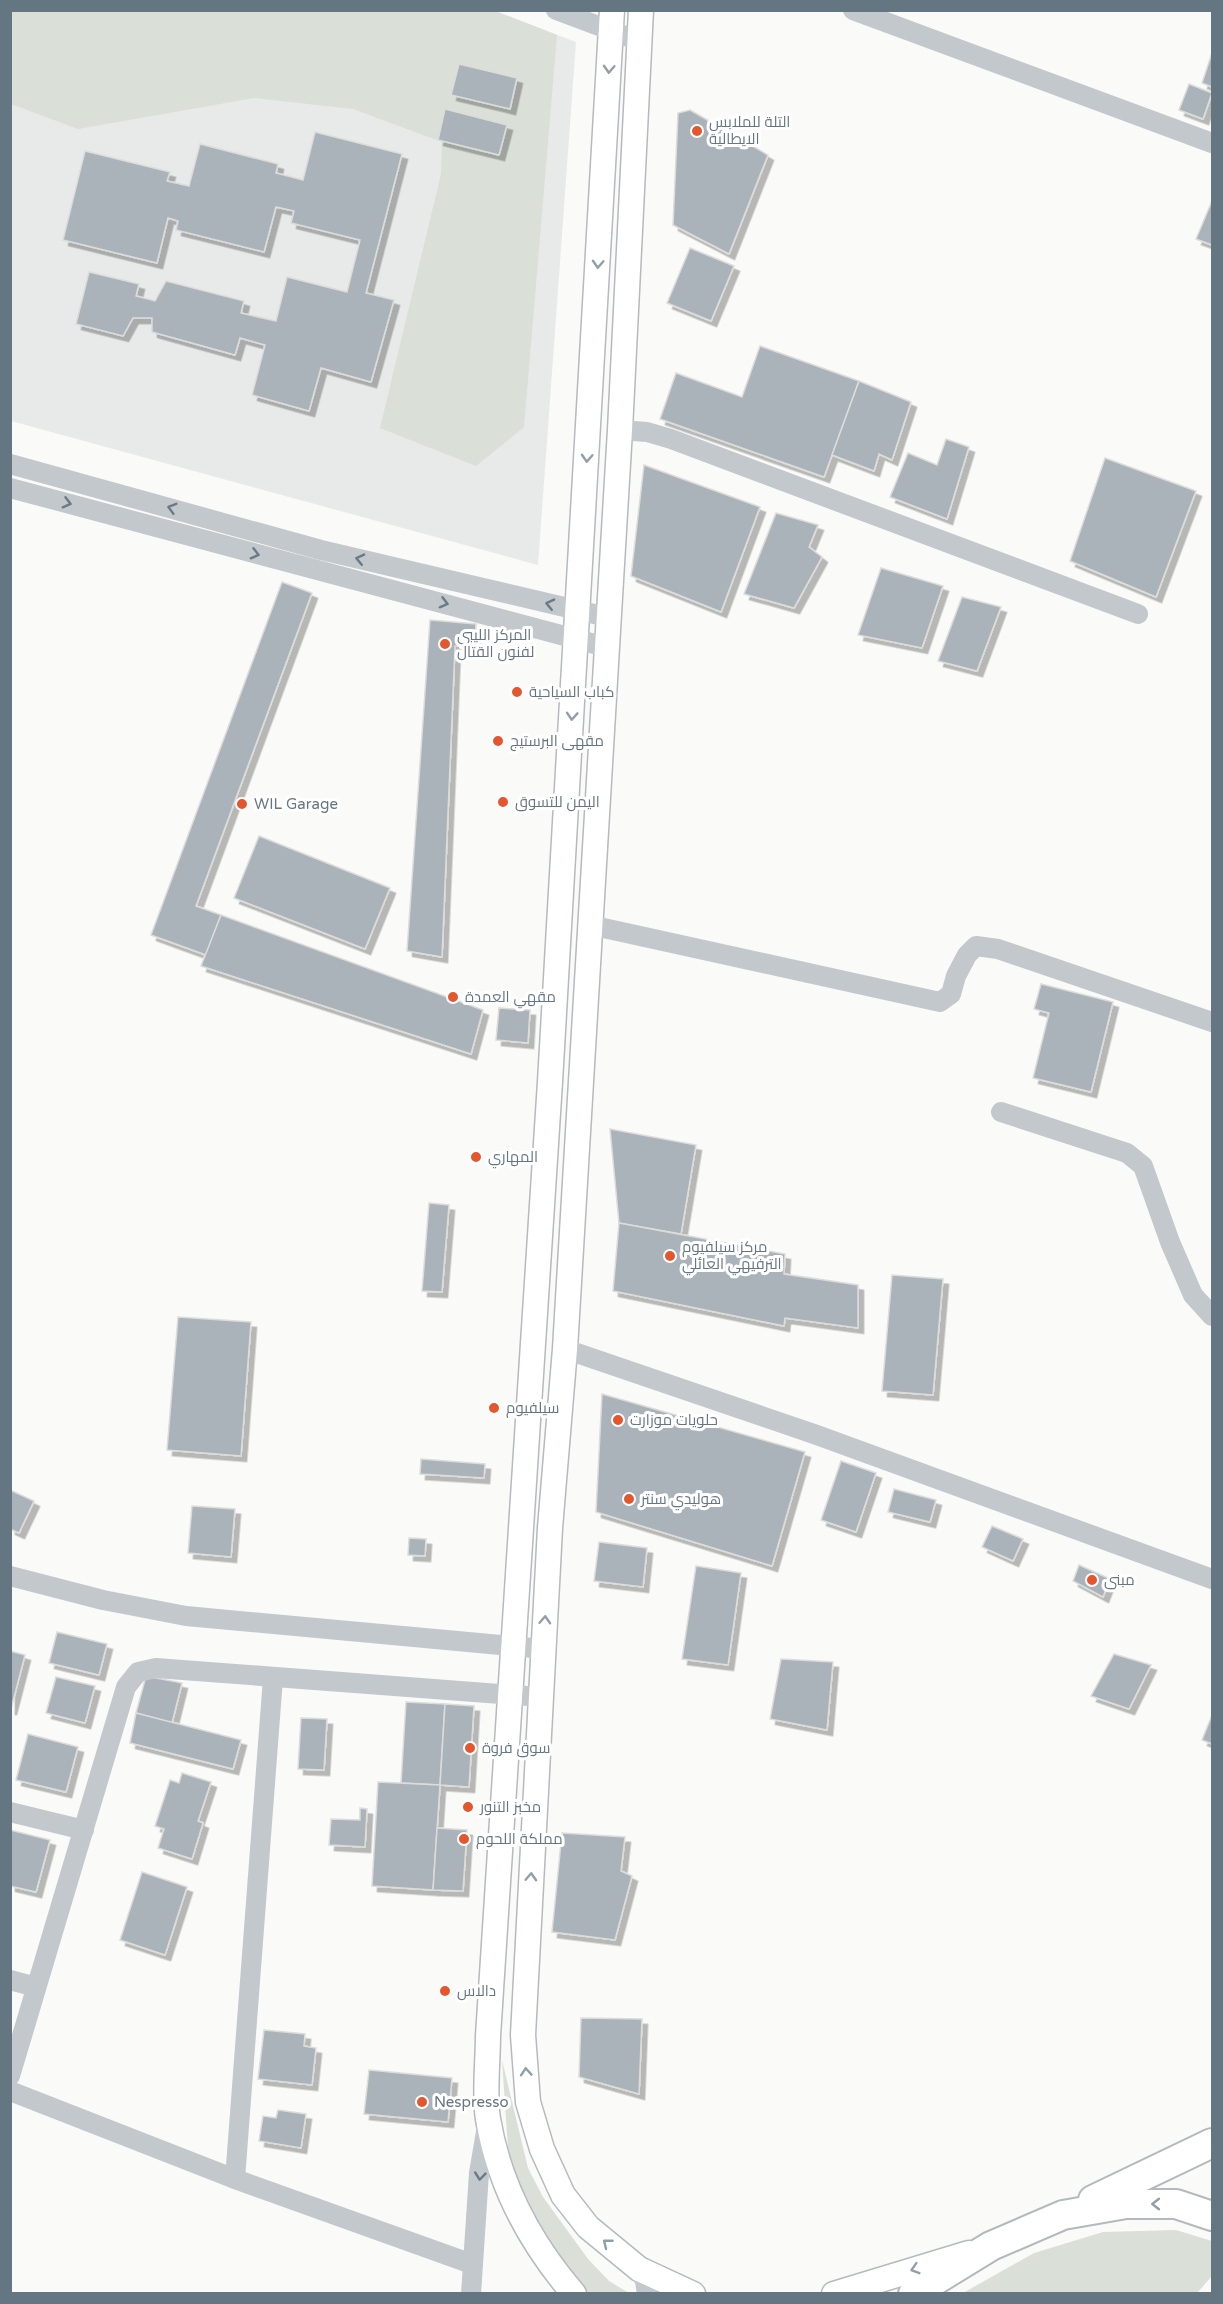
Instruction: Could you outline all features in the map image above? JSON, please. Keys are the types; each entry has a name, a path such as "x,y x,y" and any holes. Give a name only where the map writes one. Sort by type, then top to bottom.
{"highway":[{"path":"913,2294 991,2246 1063,2215 1212,2143"},
{"path":"1063,2215 1126,2204 1176,2204 1212,2216"}],"main road":[{"path":"640,11 620,430 607,617 565,1349 550,1528 523,2035 528,2102 542,2149 563,2195 588,2227 639,2269 693,2294"},
{"path":"574,2294 535,2243 518,2212 504,2178 488,2118 488,2036 578,610 611,21"},
{"path":"834,2294 991,2246"}],"street":[{"path":"556,10 611,21 639,41"},
{"path":"854,10 1212,143"},
{"path":"620,430 647,432 671,439 1138,614"},
{"path":"10,464 321,550 607,617"},
{"path":"10,488 606,647"},
{"path":"315,570 321,550"},
{"path":"590,924 940,1002 951,994 956,976 967,955 976,946 998,949 1212,1022"},
{"path":"1001,1112 1127,1154 1143,1166 1170,1242 1193,1295 1212,1316"},
{"path":"565,1349 814,1434 1212,1579"},
{"path":"10,1576 104,1600 186,1616 544,1649"},
{"path":"10,2076 126,1687 138,1672 156,1668 541,1698"},
{"path":"235,2179 273,1678"},
{"path":"10,1812 84,1830"},
{"path":"10,1980 36,1987"},
{"path":"10,2091 235,2179 472,2264"},
{"path":"471,2294 480,2173 488,2118"},
{"path":"639,2269 645,2281 647,2294"}],"shaded area":[{"path":"493,10 557,35 524,427 476,466 380,428 441,174 442,142 353,109 254,98 78,129 11,104 10,11"},
{"path":"10,11 495,11 576,42 538,565 11,421"},
{"path":"502,2060 528,2168 543,2197 588,2259 609,2281 629,2293 585,2293 575,2283 523,2203 508,2149"},
{"path":"1176,2230 1212,2241 1212,2276 1197,2293 963,2293 1034,2253 1103,2232"}],"building":[{"path":"1212,53 1212,87 1202,83"},
{"path":"459,64 517,78 510,109 451,95"},
{"path":"1189,84 1212,93 1203,119 1179,110"},
{"path":"445,109 507,125 499,155 438,140"},
{"path":"690,110 768,155 729,254 673,225 678,113"},
{"path":"315,132 402,154 366,293 394,300 371,382 321,368 309,411 252,395 265,345 240,338 235,355 152,332 152,318 133,318 123,336 76,324 89,272 139,284 136,296 155,301 166,281 244,301 241,313 276,321 287,277 347,292 360,240 291,223 294,211 276,207 264,252 176,230 178,221 168,218 157,263 63,240 85,151 170,172 167,181 189,186 200,144 278,164 276,173 303,180"},
{"path":"1212,201 1212,245 1196,239"},
{"path":"690,248 734,266 711,321 667,303"},
{"path":"760,346 859,381 824,477 660,419 676,373 742,397"},
{"path":"859,381 911,402 892,460 879,454 874,471 832,455"},
{"path":"946,439 969,447 947,519 890,497 908,453 937,465"},
{"path":"1105,458 1196,491 1156,597 1070,561"},
{"path":"644,465 760,507 721,612 631,576"},
{"path":"776,513 818,525 809,547 822,557 794,608 744,594"},
{"path":"881,568 943,586 922,648 858,635"},
{"path":"282,582 312,593 196,906 221,915 206,955 151,935"},
{"path":"962,597 1001,607 977,671 938,661"},
{"path":"430,620 476,624 474,646 455,646 442,957 407,951"},
{"path":"259,836 390,888 365,949 234,898"},
{"path":"221,915 483,1010 471,1054 201,966"},
{"path":"1041,984 1113,1002 1091,1092 1033,1078 1049,1013 1034,1009"},
{"path":"499,1008 530,1010 528,1043 496,1040"},
{"path":"610,1129 696,1145 681,1234 619,1223"},
{"path":"429,1203 449,1205 442,1292 422,1291"},
{"path":"619,1223 785,1254 784,1274 858,1285 858,1328 785,1318 784,1326 613,1291"},
{"path":"892,1275 943,1279 933,1395 882,1391"},
{"path":"178,1317 251,1322 241,1456 167,1450"},
{"path":"602,1394 805,1452 772,1566 596,1512"},
{"path":"421,1459 485,1464 484,1478 420,1474"},
{"path":"841,1461 876,1473 856,1532 821,1520"},
{"path":"894,1489 936,1500 930,1522 888,1512"},
{"path":"10,1490 34,1501 19,1533 10,1529"},
{"path":"192,1506 235,1509 231,1557 188,1553"},
{"path":"992,1526 1023,1539 1013,1561 982,1547"},
{"path":"409,1538 426,1539 425,1556 408,1555"},
{"path":"599,1542 647,1548 643,1587 594,1581"},
{"name":"مبنى","path":"1079,1565 1110,1579 1103,1597 1073,1581"},
{"path":"696,1566 741,1573 728,1665 682,1659"},
{"path":"57,1632 107,1644 99,1675 49,1663"},
{"path":"10,1651 25,1655 11,1709 10,1709"},
{"path":"1114,1654 1151,1665 1129,1709 1091,1696"},
{"path":"781,1659 833,1662 827,1730 770,1719"},
{"path":"146,1676 182,1683 172,1723 136,1713"},
{"path":"56,1677 95,1686 85,1723 46,1713"},
{"path":"406,1702 445,1704 440,1785 401,1783"},
{"path":"445,1704 474,1706 469,1787 440,1785"},
{"path":"136,1713 241,1740 233,1769 130,1743"},
{"path":"1212,1715 1212,1744 1202,1740"},
{"path":"301,1718 327,1719 324,1770 298,1769"},
{"path":"28,1734 78,1747 66,1792 16,1780"},
{"path":"182,1773 211,1782 198,1821 203,1823 192,1859 158,1848 164,1829 155,1826 170,1780 179,1783"},
{"path":"378,1782 440,1785 433,1890 372,1886"},
{"path":"360,1808 367,1809 365,1847 329,1845 331,1819 360,1820"},
{"path":"437,1828 467,1830 463,1891 433,1890"},
{"path":"10,1830 50,1840 36,1892 10,1886"},
{"path":"562,1833 625,1837 621,1871 632,1876 615,1940 552,1932"},
{"path":"142,1872 187,1887 165,1955 120,1940"},
{"path":"581,2018 642,2019 639,2094 579,2077"},
{"path":"264,2030 305,2034 304,2046 316,2048 312,2085 258,2079"},
{"path":"369,2070 452,2078 448,2122 364,2114"},
{"path":"278,2110 306,2114 301,2148 259,2141 263,2116 276,2118"}],"place":[{"name":"التلة للملابس الايطالية","path":"697,131"},
{"name":"المركز الليبي لفنون القتال","path":"445,644"},
{"name":"كباب السياحية","path":"517,692"},
{"name":"مقهى البرستيج","path":"498,741"},
{"name":"اليمن للتسوق","path":"503,802"},
{"name":"WIL Garage","path":"242,804"},
{"name":"مقهي العمدة","path":"453,997"},
{"name":"المهاري","path":"476,1157"},
{"name":"مركز سيلفيوم الترفيهي العائلي","path":"670,1256"},
{"name":"سيلفيوم","path":"494,1408"},
{"name":"حلويات موزارت","path":"618,1420"},
{"name":"هوليدي سنتر","path":"629,1499"},
{"name":"مبنى","path":"1092,1580"},
{"name":"سوق فروة","path":"470,1748"},
{"name":"مخبز التنور","path":"468,1807"},
{"name":"مملكة اللحوم","path":"464,1839"},
{"name":"دالاس","path":"445,1991"},
{"name":"Nespresso","path":"422,2102"}]}
